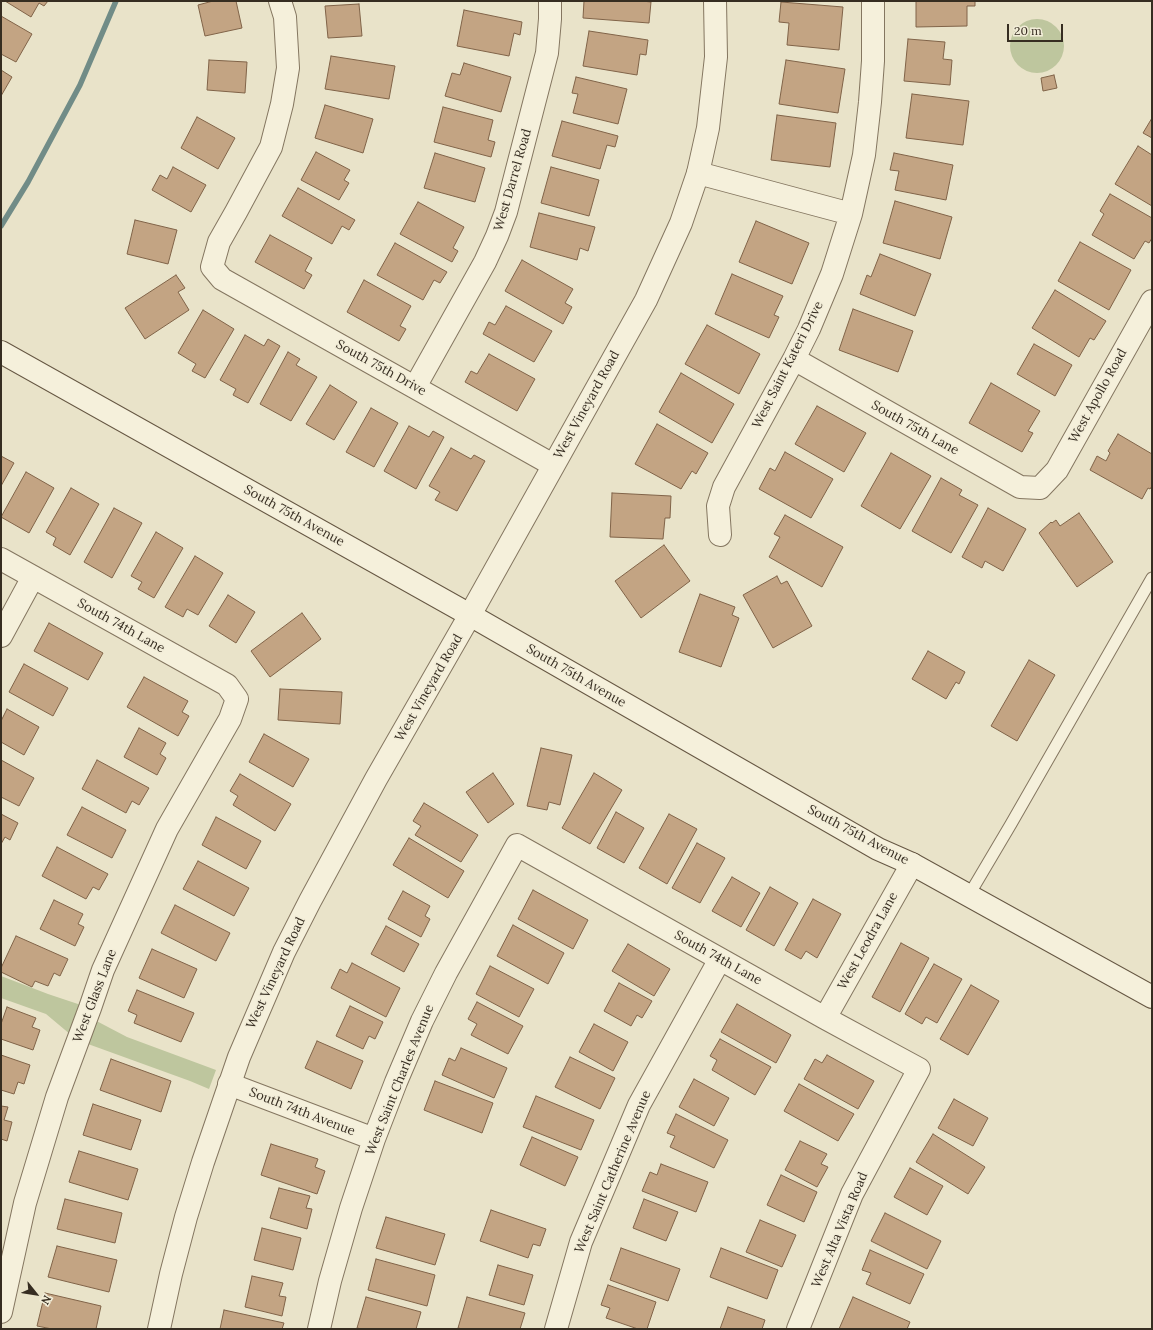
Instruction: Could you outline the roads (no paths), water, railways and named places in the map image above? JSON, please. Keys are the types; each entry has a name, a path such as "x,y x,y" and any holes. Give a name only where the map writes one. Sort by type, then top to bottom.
{"street":[{"name":"South 75th Drive","path":"280,1 285,17 288,68 282,104 271,147 219,242 212,267 222,279 553,465"},
{"name":"West Darrel Road","path":"415,387 485,262 506,212 547,53 550,1"},
{"name":"West Vineyard Road","path":"159,1329 171,1274 186,1217 203,1162 239,1057 284,952 376,779 470,616 646,300 681,223 698,173 708,128 716,57 715,1"},
{"name":"West Saint Kateri Drive","path":"720,534 718,506 724,487 809,329 832,274 851,214 864,155 870,102 873,61 873,1"},
{"path":"698,173 851,214"},
{"name":"West Apollo Road","path":"1040,488 1057,470 1152,301"},
{"name":"South 75th Avenue","path":"1,352 878,848 912,864 1152,997"},
{"name":"South 75th Lane","path":"794,359 1020,487 1040,488"},
{"name":"South 74th Lane","path":"1,559 227,685 237,699"},
{"path":"1,636 33,577"},
{"name":"West Glass Lane","path":"1,1312 26,1203 55,1104 103,970 167,829 230,719 237,699"},
{"name":"South 74th Lane","path":"517,845 825,1018 919,1069"},
{"name":"West Saint Charles Avenue","path":"319,1329 330,1281 351,1208 374,1139 396,1082 422,1021 446,973 517,845"},
{"name":"West Leodra Lane","path":"825,1018 912,864"},
{"name":"West Saint Catherine Avenue","path":"556,1329 581,1242 639,1105 720,959"},
{"name":"West Alta Vista Road","path":"798,1329 852,1194 919,1069"},
{"name":"South 74th Avenue","path":"229,1084 374,1139"}],"lane":[{"path":"969,895 1152,578"}],"waterway":[{"path":"1,226 28,182 80,85 116,1"}]}
